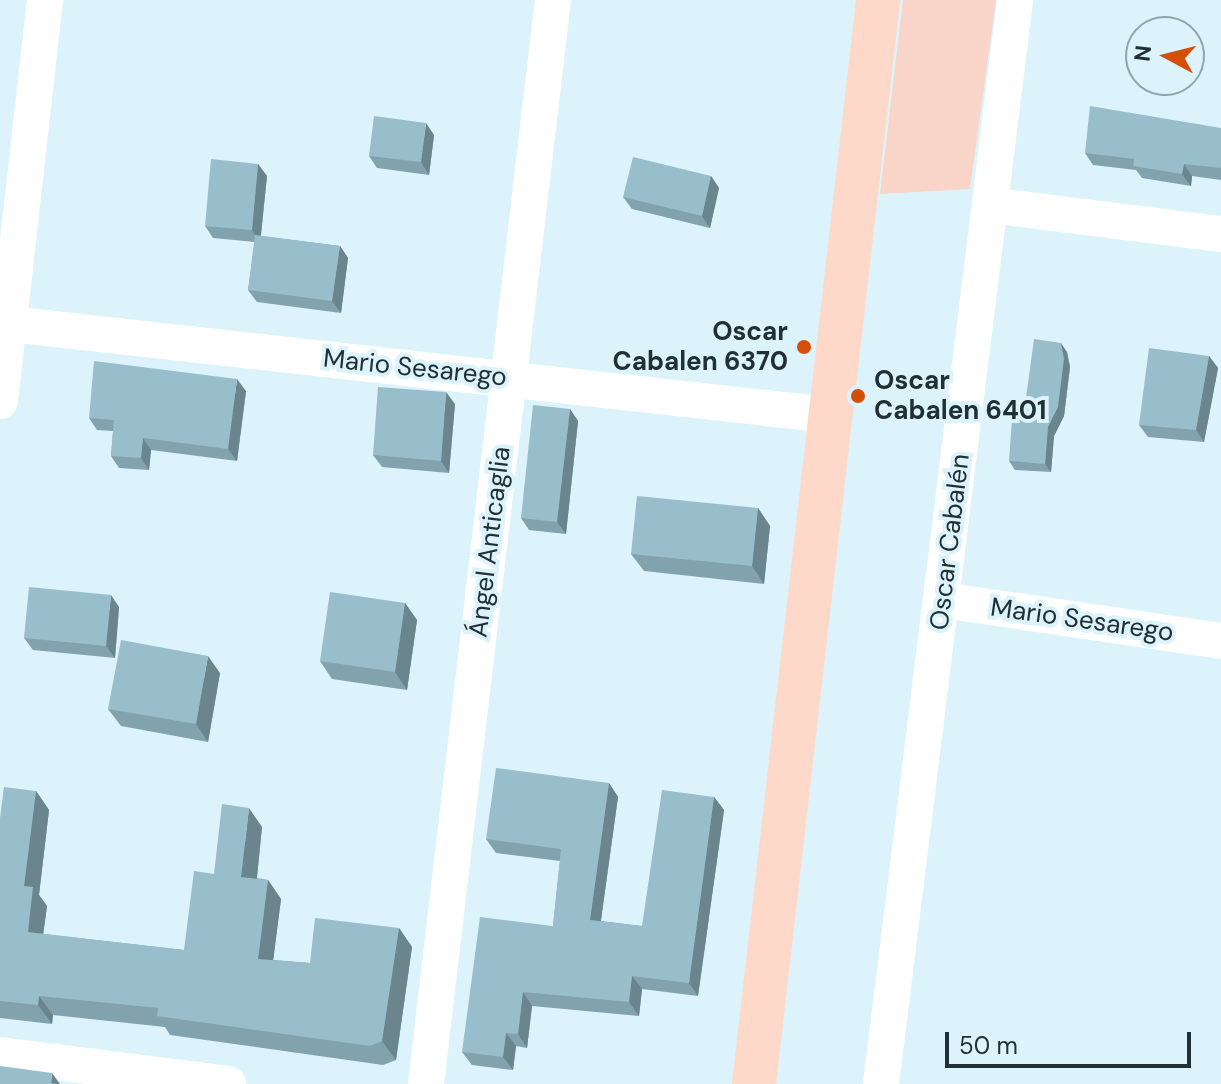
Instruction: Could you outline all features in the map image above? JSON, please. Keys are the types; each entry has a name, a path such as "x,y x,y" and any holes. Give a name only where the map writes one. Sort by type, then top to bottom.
{"main road":[{"path":"754,1084 878,0"}],"street":[{"path":"0,401 4,324 45,0"},
{"name":"Ángel Anticaglia","path":"426,1084 553,0"},
{"name":"Oscar Cabalén","path":"881,1084 1015,0"},
{"path":"990,205 1221,234"},
{"name":"Mario Sesarego","path":"4,324 829,415"},
{"name":"Mario Sesarego","path":"943,600 1221,641"},
{"path":"0,1055 228,1084"}],"shaded area":[{"path":"903,0 996,0 970,189 880,194"}],"building":[{"path":"1090,106 1221,128 1221,168 1184,164 1182,174 1133,166 1134,159 1085,153"},
{"path":"374,116 426,123 421,162 369,156"},
{"path":"633,157 711,176 702,216 623,197"},
{"path":"211,159 258,164 252,230 205,226"},
{"path":"255,235 340,246 332,301 248,290"},
{"path":"1034,339 1061,343 1064,359 1058,407 1048,427 1045,464 1009,461 1012,419 1023,420"},
{"path":"1149,348 1209,356 1196,430 1139,425"},
{"path":"94,361 237,379 228,449 143,438 141,458 111,456 114,420 89,418"},
{"path":"378,387 446,392 441,461 373,455"},
{"path":"533,405 570,409 557,522 521,518"},
{"path":"637,496 758,508 752,566 631,554"},
{"path":"29,587 111,595 106,646 24,638"},
{"path":"330,592 405,603 395,672 320,661"},
{"path":"121,640 208,656 196,724 108,709"},
{"path":"496,768 609,783 590,920 642,926 662,790 714,797 689,983 632,976 629,1002 523,992 518,1034 506,1033 503,1057 462,1052 480,917 553,926 561,849 486,839"},
{"path":"4,787 36,791 24,886 33,887 28,932 184,950 194,871 214,874 222,804 249,808 241,877 268,880 258,959 310,963 315,918 399,928 382,1041 370,1046 157,1016 158,1008 39,996 38,1005 0,1001 0,818"},
{"path":"0,1066 52,1073 51,1083 58,1084 0,1084"}],"place":[{"name":"Oscar Cabalen 6370","path":"804,347"},
{"name":"Oscar Cabalen 6401","path":"858,396"}]}
